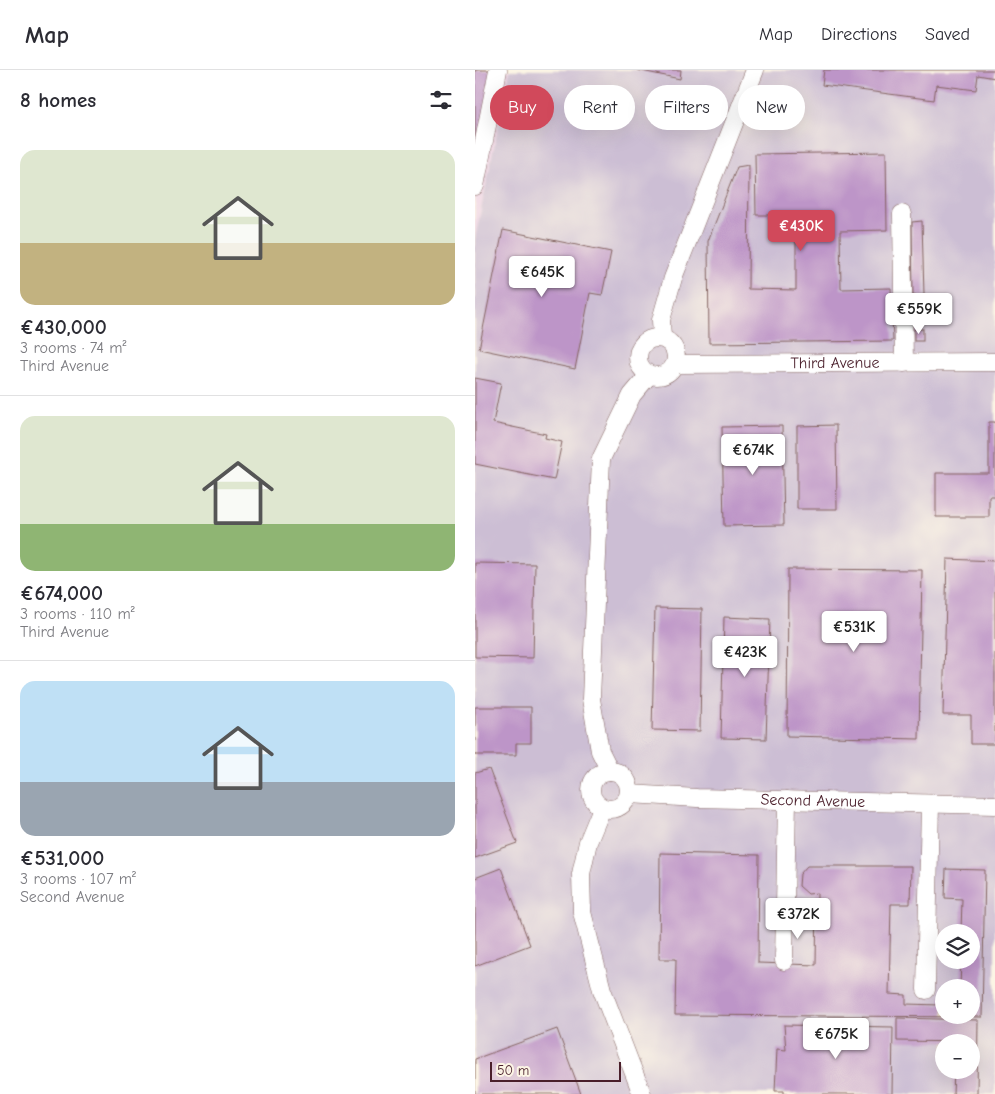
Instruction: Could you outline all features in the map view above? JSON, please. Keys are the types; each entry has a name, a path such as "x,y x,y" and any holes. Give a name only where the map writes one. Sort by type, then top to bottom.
{"street":[{"path":"475,186 498,70"},
{"path":"662,338 661,320 673,278 755,70"},
{"path":"902,214 904,363"},
{"path":"903,306 937,306"},
{"path":"662,338 668,341 676,351 675,364 672,370 661,376 649,375 640,366 638,354 640,348 649,339 662,338"},
{"name":"Third Avenue","path":"675,364 995,362"},
{"path":"610,771 600,751 591,699 601,459 632,395 649,375"},
{"path":"610,771 621,774 625,778 628,783 629,794 624,804 613,810 602,808 593,799 591,786 598,775 610,771"},
{"name":"Second Avenue","path":"629,794 995,805"},
{"path":"784,961 787,800"},
{"path":"926,990 930,804"},
{"path":"602,808 588,842 581,874 582,912 602,990 642,1094"}],"shaded area":[{"path":"475,70 510,70 507,85 490,85 490,130 498,130 475,239"},
{"path":"510,70 995,70 995,1094 475,1094 475,239 498,130 554,130 554,85 507,85"}],"building":[{"path":"475,70 495,70 492,85 490,85 490,93 475,162"},
{"path":"637,70 681,70 680,79"},
{"path":"824,70 995,70 995,78 978,75 976,90 936,85 934,100 822,85"},
{"path":"886,152 887,230 840,231 841,289 891,288 893,341 709,343 708,241 737,167 749,165 748,289 796,290 796,215 756,215 755,154"},
{"path":"922,221 924,295 913,296 912,222"},
{"path":"503,230 611,252 602,295 590,293 575,369 479,349"},
{"path":"914,329 923,329 923,341 914,341"},
{"path":"475,378 501,383 493,423 546,434 545,438 562,442 554,480 475,464"},
{"path":"989,422 995,422 995,496 989,496 989,517 936,517 936,473 989,473"},
{"path":"836,425 837,509 797,509 797,426"},
{"path":"782,426 784,525 724,526 722,427"},
{"path":"947,559 995,561 995,744 971,744 971,715 943,715"},
{"path":"475,563 535,564 533,658 475,657"},
{"path":"788,569 922,570 919,739 787,736"},
{"path":"655,608 702,609 700,731 652,730"},
{"path":"724,617 770,619 766,739 721,738"},
{"path":"475,707 531,707 531,743 516,743 516,755 475,755"},
{"path":"489,769 517,843 475,858 475,773"},
{"path":"660,853 759,855 758,963 816,965 817,893 808,894 799,886 800,874 807,866 911,866 910,904 891,904 889,994 906,995 906,1004 935,1005 935,1017 675,1015 676,959 659,959"},
{"path":"501,868 530,945 475,966 475,878"},
{"path":"946,869 985,870 982,1017 980,1017 980,979 960,979 961,969 980,969 980,924 961,924 962,899 945,898"},
{"path":"897,1018 935,1019 935,1024 978,1024 978,1034 935,1034 935,1042 897,1041"},
{"path":"784,1025 893,1027 892,1094 784,1094 784,1091 775,1091 777,1049 786,1050"},
{"path":"557,1029 581,1094 475,1094 475,1059"},
{"path":"954,1079 977,1079 977,1094 953,1094"}]}
